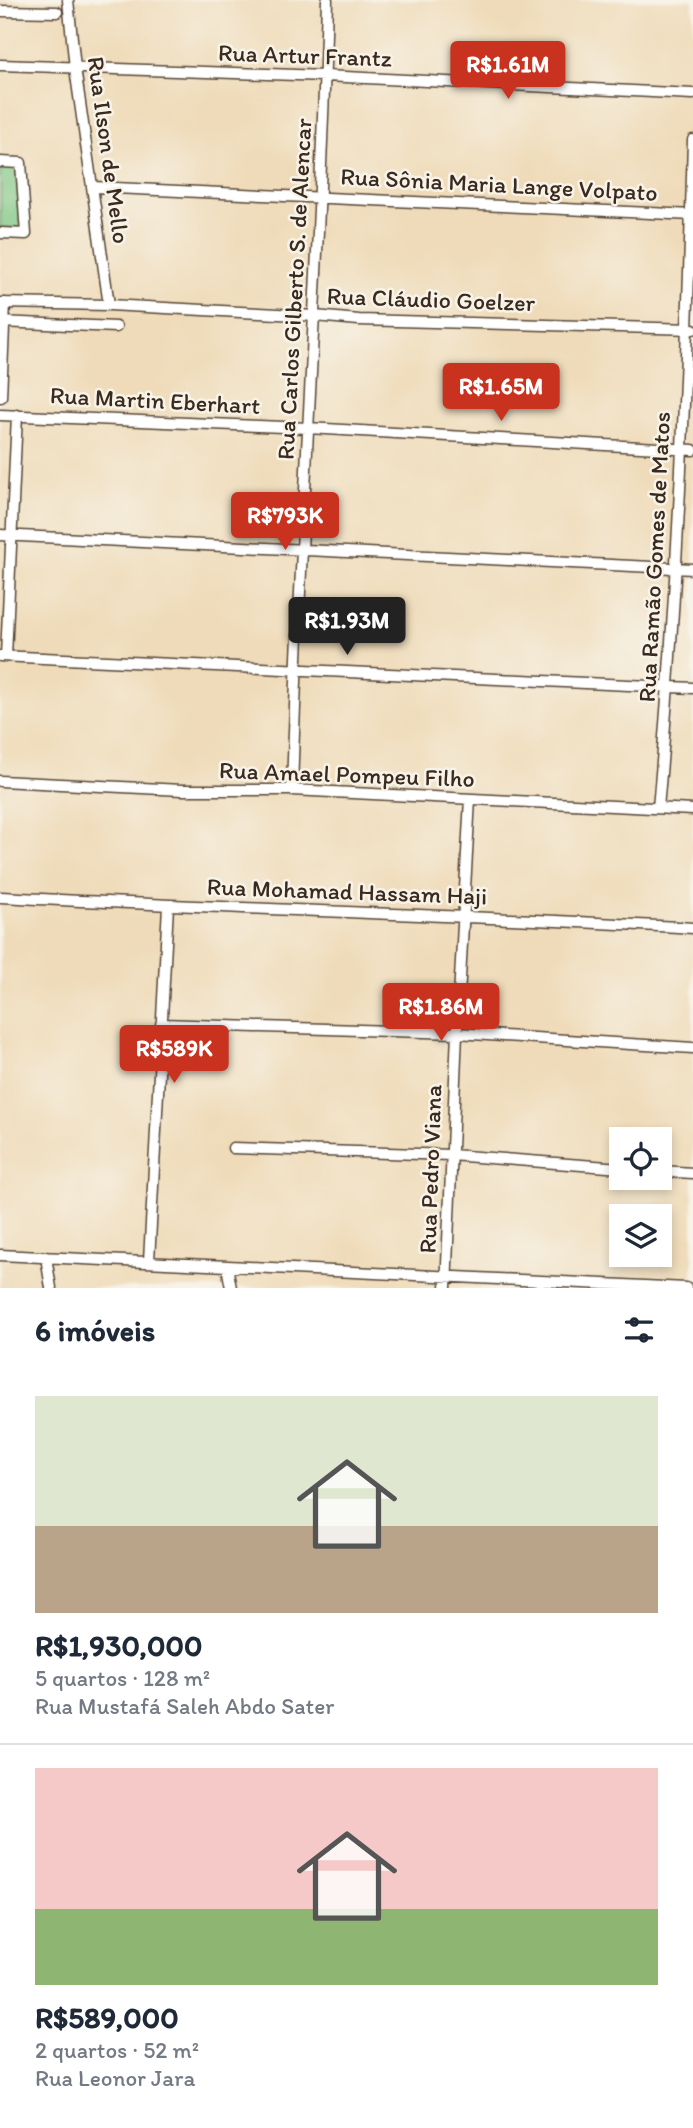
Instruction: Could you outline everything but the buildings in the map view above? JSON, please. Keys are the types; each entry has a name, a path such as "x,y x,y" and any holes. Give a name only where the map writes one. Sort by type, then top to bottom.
{"street":[{"name":"Rua Ilson de Mello","path":"68,0 75,68 109,305"},
{"name":"Rua Carlos Gilberto S. de Alencar","path":"292,790 301,548 321,197 327,0"},
{"path":"0,11 21,6 57,12"},
{"name":"Rua Artur Frantz","path":"0,65 325,76 693,94"},
{"name":"Rua Ramão Gomes de Matos","path":"658,808 669,686 674,568 687,450 693,140"},
{"path":"0,162 21,163 26,233 0,233"},
{"name":"Rua Sônia Maria Lange Volpato","path":"93,187 692,215"},
{"path":"1,397 2,303"},
{"name":"Rua Cláudio Goelzer","path":"2,303 109,305 359,320 691,329"},
{"path":"2,322 116,327"},
{"name":"Rua Martin Eberhart","path":"0,415 308,428 687,450"},
{"path":"17,415 5,535 3,656 693,688"},
{"path":"5,535 693,569"},
{"name":"Rua Amael Pompeu Filho","path":"0,781 182,790 292,790 693,810"},
{"name":"Rua Pedro Viana","path":"446,1288 470,799"},
{"name":"Rua Mohamad Hassam Haji","path":"0,897 168,906 463,915 693,928"},
{"path":"149,1261 168,906"},
{"path":"161,1024 457,1033 693,1048"},
{"path":"233,1148 451,1155 609,1167"},
{"path":"672,1172 693,1173"},
{"path":"0,1255 686,1288"},
{"path":"46,1257 51,1288"},
{"path":"227,1266 231,1288"}],"green space":[{"path":"0,166 16,167 22,229 0,228"}]}
